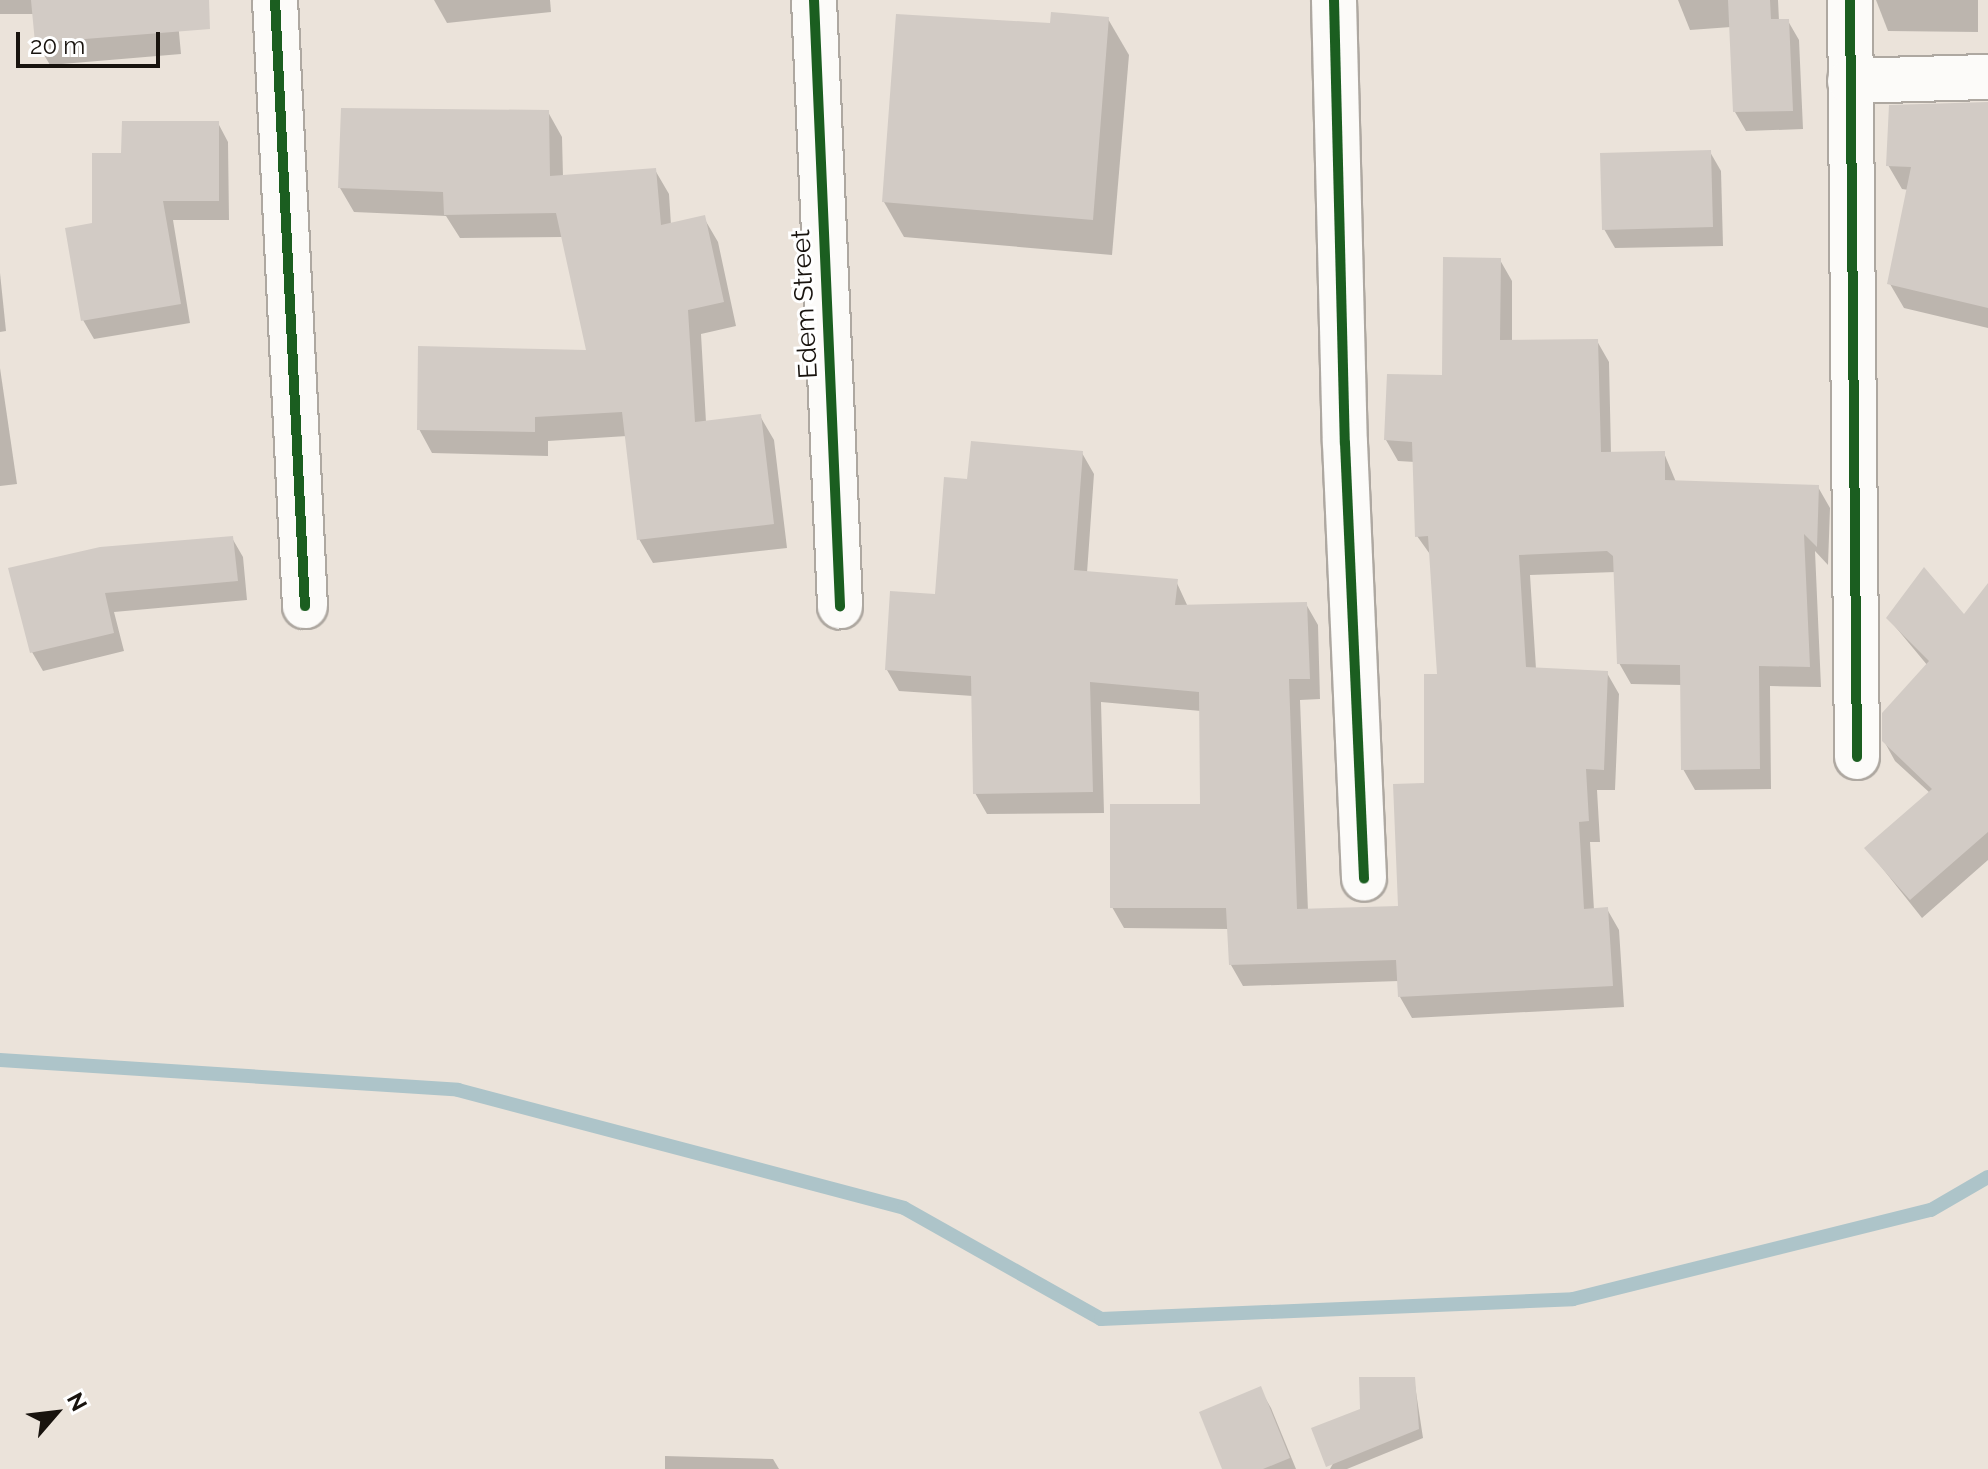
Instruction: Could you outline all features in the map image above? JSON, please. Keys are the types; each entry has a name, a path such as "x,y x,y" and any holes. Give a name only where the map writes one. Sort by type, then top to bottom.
{"street":[{"path":"275,0 305,606"},
{"name":"Edem Street","path":"814,0 840,606"},
{"path":"1334,0 1345,443 1364,879"},
{"path":"1850,0 1857,757"},
{"path":"1850,81 1988,77"}],"building":[{"path":"31,0 209,0 210,29 35,43"},
{"path":"1728,0 1770,0 1771,19 1789,19 1793,111 1733,112"},
{"path":"1051,12 1109,17 1093,220 882,202 896,14 1050,23"},
{"path":"1988,102 1988,308 1887,284 1911,167 1886,166 1889,105"},
{"path":"341,108 549,110 550,176 656,168 661,225 705,215 724,302 688,310 695,422 761,414 774,524 637,540 622,412 535,417 535,432 417,430 418,346 586,350 556,213 444,215 443,192 338,188"},
{"path":"122,121 219,121 219,201 163,201 181,304 81,321 65,228 92,223 92,153 121,153"},
{"path":"1711,150 1713,227 1602,230 1600,153"},
{"path":"1443,257 1501,258 1500,340 1598,339 1601,452 1665,451 1665,480 1819,485 1817,547 1804,534 1810,667 1759,666 1760,769 1681,770 1680,665 1617,664 1613,556 1607,551 1519,555 1526,667 1608,671 1604,770 1586,769 1589,821 1579,822 1584,909 1608,907 1613,986 1398,997 1396,960 1229,965 1226,908 1110,908 1110,804 1200,804 1199,692 1090,682 1093,792 973,794 971,676 885,670 890,591 935,594 944,477 967,479 971,441 1083,451 1074,570 1178,579 1175,605 1307,602 1310,679 1289,679 1297,909 1398,906 1393,784 1424,783 1424,674 1437,674 1428,536 1415,537 1412,442 1384,440 1387,374 1442,375"},
{"path":"233,536 238,581 105,593 114,633 30,653 8,568 100,547"},
{"path":"1924,567 1964,614 1988,583 1988,832 1910,900 1864,848 1932,789 1882,741 1882,713 1929,661 1886,618"},
{"path":"1359,1377 1415,1377 1419,1429 1326,1467 1311,1428 1360,1409"},
{"path":"1261,1386 1290,1458 1263,1469 1222,1469 1199,1412"}],"waterway":[{"path":"0,1060 458,1090 904,1208 1101,1319 1573,1299 1931,1210 1988,1177"}],"cycle path":[{"path":"275,0 305,606"},
{"path":"814,0 840,606"},
{"path":"1334,0 1345,443 1364,879"},
{"path":"1850,0 1857,757"}]}
